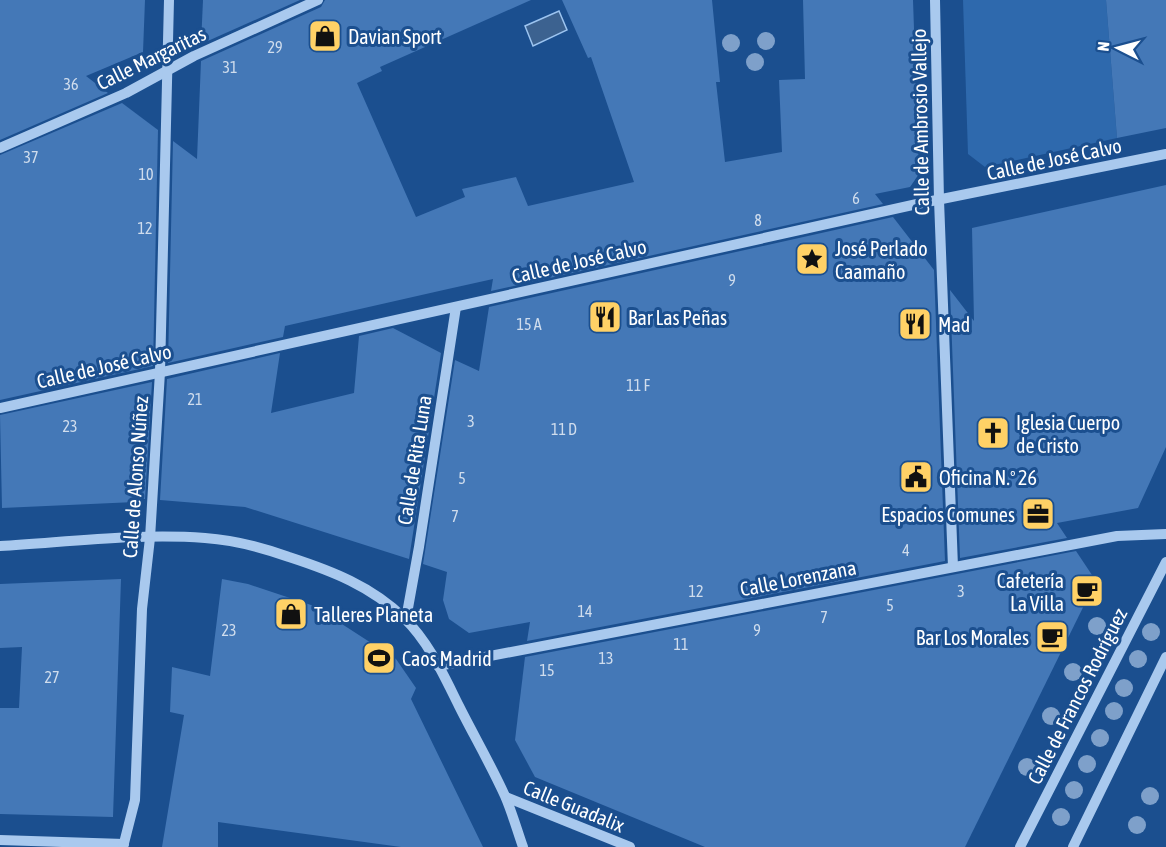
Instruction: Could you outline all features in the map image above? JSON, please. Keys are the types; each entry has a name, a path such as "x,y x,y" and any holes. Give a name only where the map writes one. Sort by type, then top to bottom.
{"street":[{"name":"Calle de Alonso Núñez","path":"124,846 135,800 142,609 150,538 160,372 170,0"},
{"name":"Calle Margaritas","path":"0,148 126,93 194,56 318,0"},
{"name":"Calle de Ambrosio Vallejo","path":"935,0 939,200 953,567"},
{"name":"Calle de José Calvo","path":"0,408 939,200 1166,154"},
{"name":"Calle de Rita Luna","path":"406,619 456,307"},
{"name":"Calle Lorenzana","path":"438,666 1117,536 1166,534"},
{"path":"0,546 150,538 204,538 259,547 351,579 384,600 406,619 418,634 438,666 506,798 523,847"},
{"name":"Calle de Francos Rodríguez","path":"1020,847 1166,562"},
{"path":"1073,847 1166,657"},
{"name":"Calle Guadalix","path":"506,798 630,847"},
{"path":"0,840 124,846"}],"shaded area":[{"path":"963,0 1106,0 1117,138 985,167 968,154"},
{"path":"559,11 567,30 533,46 525,26"}],"building":[{"path":"0,0 145,0 143,52 86,76 108,93 0,140"},
{"path":"203,0 300,0 201,44"},
{"path":"325,0 531,0 380,67 382,71 357,83 416,217 465,197 462,189 516,177 528,206 634,182 591,57 588,58 562,0 712,0 720,82 716,82 725,162 782,152 779,80 805,79 803,0 913,0 919,174 910,187 875,194 883,204 491,291 493,279 448,289 285,326 283,337 168,363 173,141 197,159 201,61 321,7"},
{"path":"1106,0 1166,0 1166,128 1117,138"},
{"path":"122,103 158,130 153,366 0,400 0,155"},
{"path":"1166,185 1166,447 1138,508 1057,523 1067,538 960,558 950,290 974,321 972,228"},
{"path":"893,217 934,270 945,561 527,641 530,622 469,633 449,619 443,600 447,572 423,564 455,360 479,371 489,307"},
{"path":"393,328 441,353 409,559 245,507 160,500 167,379 280,353 271,413 354,393 359,336"},
{"path":"152,382 145,499 135,498 135,502 2,508 0,415"},
{"path":"1076,551 1096,581 965,847 705,847 535,777 515,740 525,657"},
{"path":"121,579 113,817 0,814 0,708 19,708 22,647 0,648 0,584"},
{"path":"222,579 248,584 314,606 396,659 416,688 411,699 483,847 401,847 218,822 218,847 162,847 184,715 170,712 172,667 210,676"}],"place":[{"name":"Davian Sport","path":"325,36"},
{"name":"José Perlado Caamaño","path":"812,259"},
{"name":"Bar Las Peñas","path":"605,317"},
{"name":"Mad","path":"915,324"},
{"name":"Iglesia Cuerpo de Cristo","path":"993,433"},
{"name":"Oficina N.º 26","path":"916,477"},
{"name":"Espacios Comunes","path":"1038,514"},
{"name":"Cafetería La Villa","path":"1087,591"},
{"name":"Talleres Planeta","path":"291,614"},
{"name":"Bar Los Morales","path":"1052,637"},
{"name":"Caos Madrid","path":"379,658"}]}
